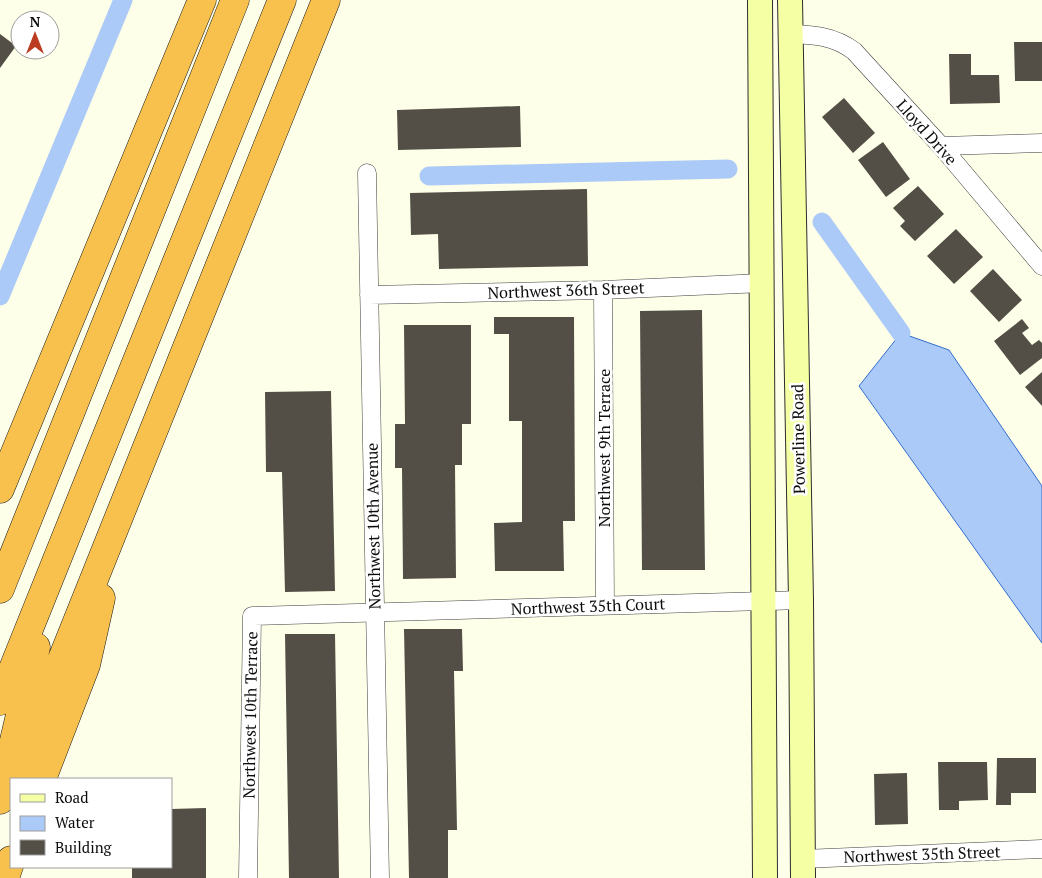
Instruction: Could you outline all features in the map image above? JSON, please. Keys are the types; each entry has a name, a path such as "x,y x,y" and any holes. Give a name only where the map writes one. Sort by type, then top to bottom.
{"highway":[{"path":"0,489 202,0"},
{"path":"0,589 236,0"},
{"path":"0,701 282,0"},
{"path":"14,778 326,0"},
{"path":"42,778 86,665 121,511"},
{"path":"0,800 58,555"},
{"path":"0,815 10,790"},
{"path":"5,878 10,863"}],"main road":[{"path":"760,0 765,878"},
{"name":"Powerline Road","path":"790,0 801,600 803,868"}],"street":[{"name":"Lloyd Drive","path":"790,34 824,36 840,42 854,51 942,146 1042,266"},
{"path":"942,146 1042,143"},
{"name":"Northwest 10th Avenue","path":"367,173 380,878"},
{"name":"Northwest 36th Street","path":"369,295 603,290 763,283"},
{"name":"Northwest 9th Terrace","path":"603,290 605,605"},
{"name":"Northwest 35th Court","path":"375,614 801,600"},
{"name":"Northwest 10th Terrace","path":"248,878 252,616 375,614"},
{"name":"Northwest 35th Street","path":"803,868 1042,849"}],"water":[{"path":"901,333 949,350 1042,486 1042,643 859,386"}],"building":[{"path":"0,34 10,42 10,54 0,68"},
{"path":"1014,42 1042,42 1042,81 1015,81"},
{"path":"949,54 971,54 971,75 999,75 1000,103 950,104"},
{"path":"844,98 875,133 853,153 822,117"},
{"path":"520,106 521,147 398,150 397,110"},
{"path":"883,142 910,179 886,197 858,160"},
{"path":"918,186 944,214 915,241 900,226 905,221 893,208"},
{"path":"587,189 588,266 439,269 438,234 411,235 410,193"},
{"path":"956,229 983,257 954,284 927,256"},
{"path":"993,269 1022,300 999,322 970,291"},
{"path":"702,310 705,570 642,570 640,311"},
{"path":"494,317 574,317 575,521 563,521 564,571 495,571 494,523 522,522 522,421 509,421 509,334 494,334"},
{"path":"1022,319 1029,328 1022,333 1032,345 1039,340 1042,343 1042,358 1020,375 994,341"},
{"path":"404,325 471,325 471,424 462,424 462,465 455,465 456,578 403,579 402,468 395,468 395,424 405,424"},
{"path":"1042,372 1042,406 1025,387"},
{"path":"331,391 335,591 285,592 282,472 266,472 265,392"},
{"path":"404,629 462,629 463,671 454,671 457,830 448,830 448,878 409,878"},
{"path":"285,634 335,634 339,878 289,878"},
{"path":"997,758 1036,758 1036,793 1011,793 1011,805 996,805"},
{"path":"938,762 987,762 988,800 959,801 959,810 939,810"},
{"path":"907,773 908,824 875,825 874,774"},
{"path":"206,808 206,878 132,878 132,868 172,868 172,809"}],"waterway":[{"path":"0,296 123,0"},
{"path":"429,176 728,169"},
{"path":"822,222 901,333"}]}
